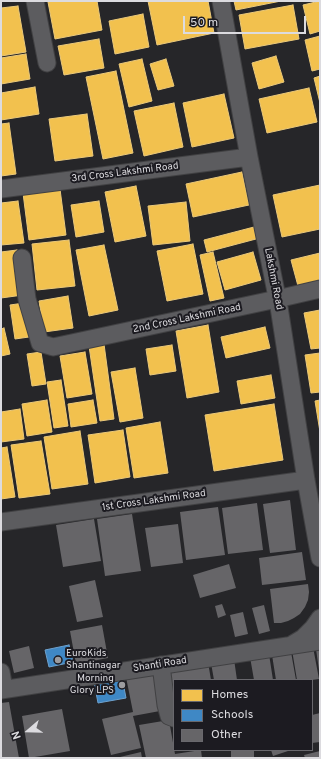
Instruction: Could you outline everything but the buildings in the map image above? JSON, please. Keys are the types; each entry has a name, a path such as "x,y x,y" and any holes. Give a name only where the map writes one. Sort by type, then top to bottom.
{"street":[{"path":"35,1 47,63"},
{"name":"Lakshmi Road","path":"221,1 249,157 278,299 306,480 320,558"},
{"name":"3rd Cross Lakshmi Road","path":"1,189 249,157"},
{"name":"2nd Cross Lakshmi Road","path":"22,258 27,298 40,343 54,347 278,299 320,288"},
{"name":"1st Cross Lakshmi Road","path":"1,522 306,480"},
{"path":"291,646 303,638 320,618"},
{"name":"Shanti Road","path":"2,689 320,641"},
{"path":"161,665 166,705 169,716 173,718"},
{"path":"1,672 2,689"}],"place":[{"name":"EuroKids Shantinagar","path":"58,660"},
{"name":"Morning Glory LPS","path":"122,685"}]}
